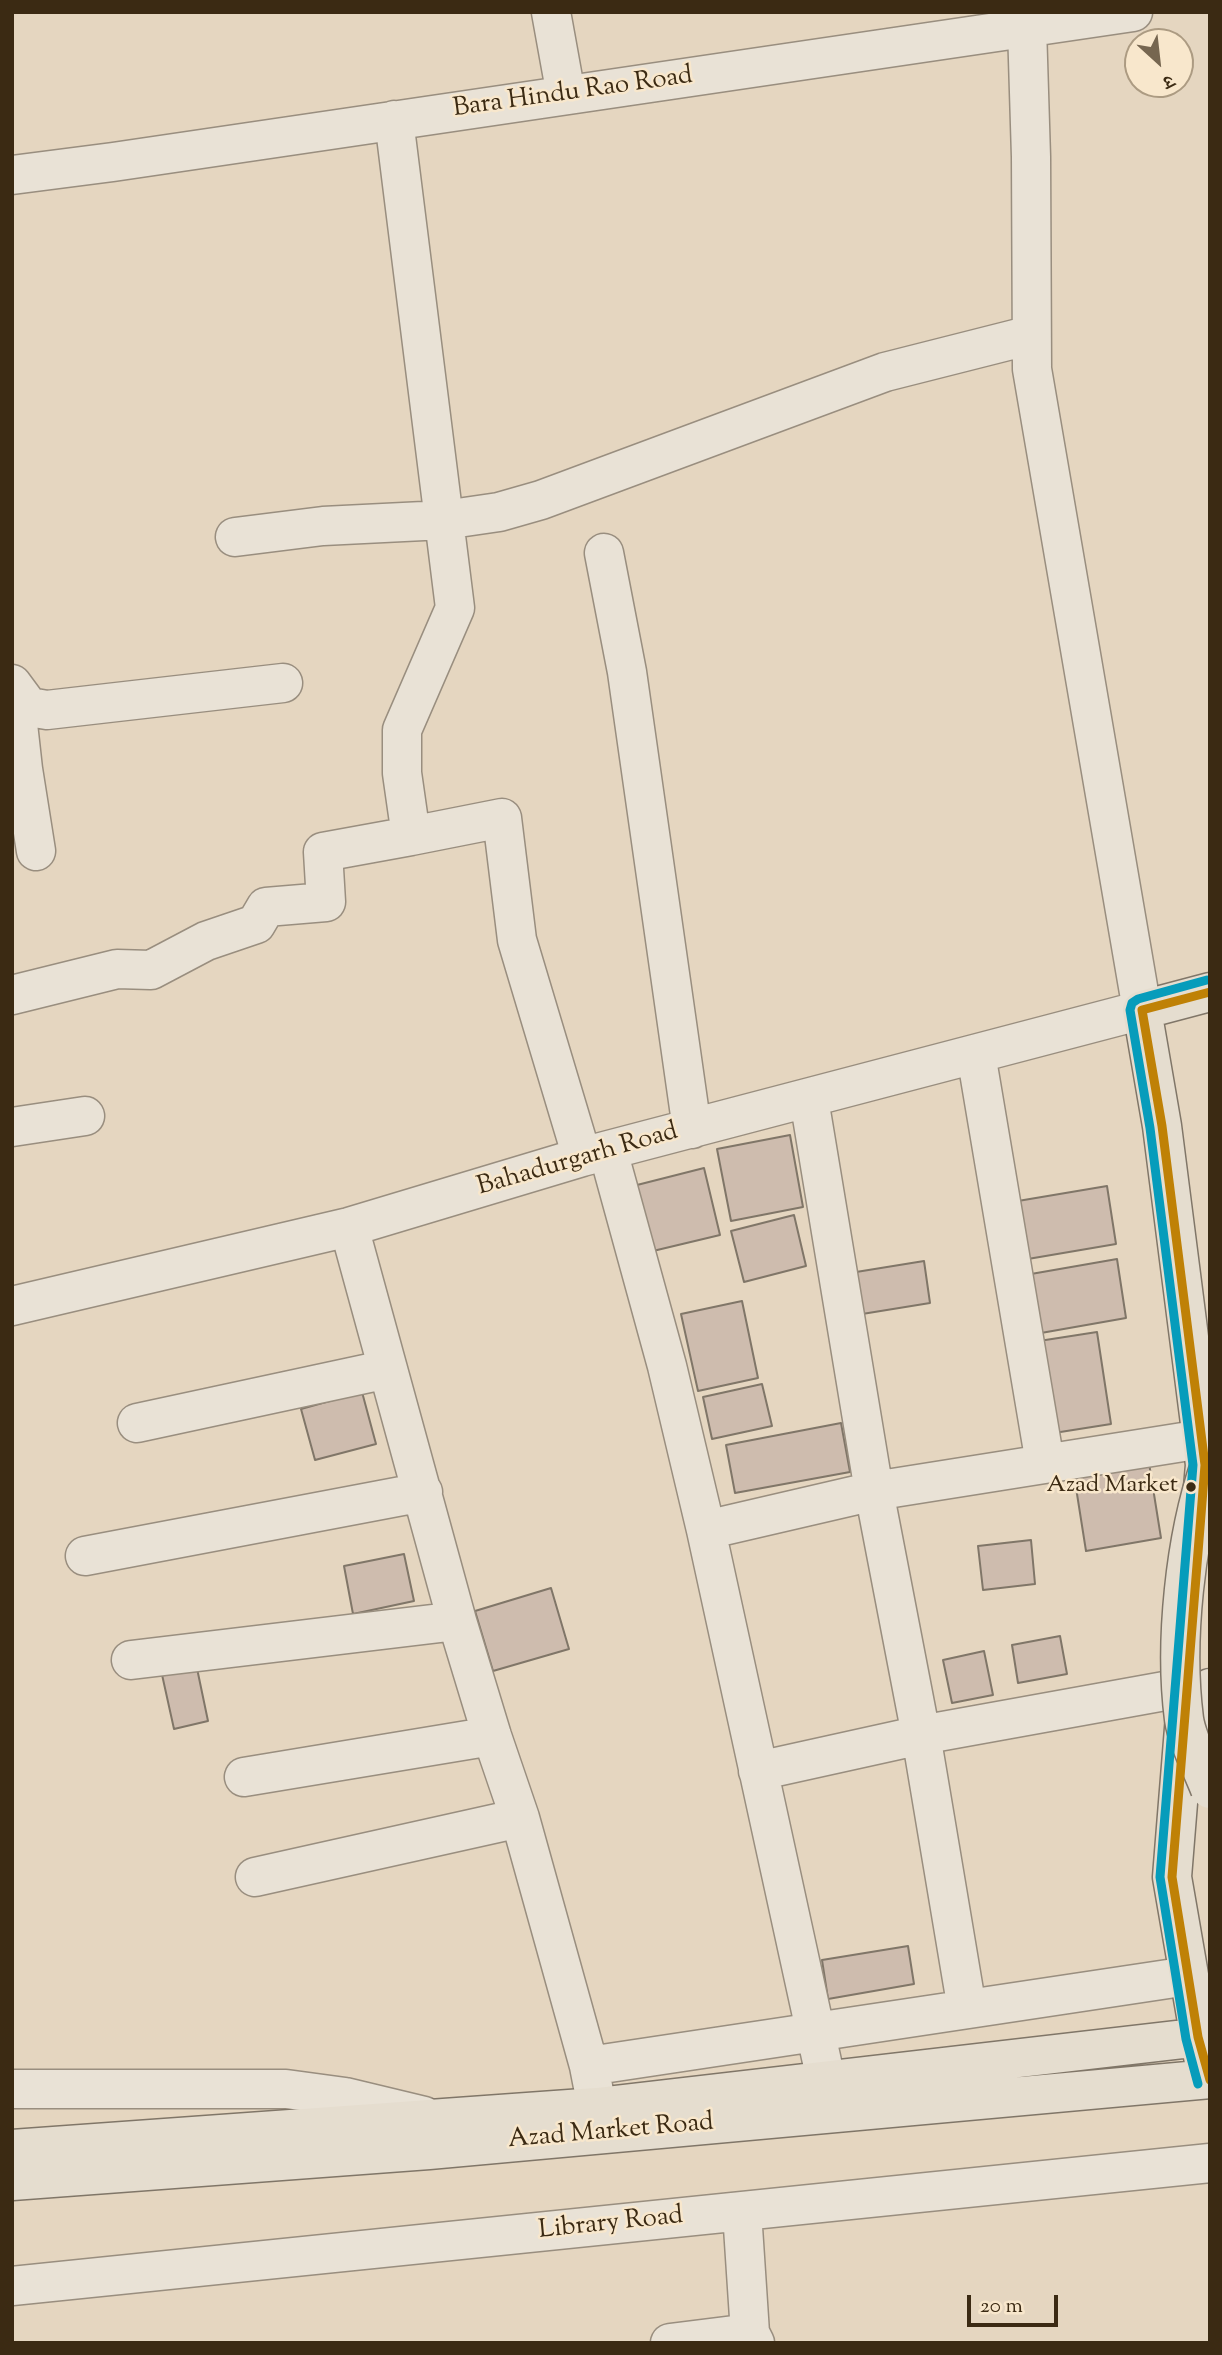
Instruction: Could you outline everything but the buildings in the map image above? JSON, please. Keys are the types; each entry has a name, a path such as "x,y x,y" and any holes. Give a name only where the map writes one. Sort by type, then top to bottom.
{"main road":[{"path":"1209,2079 1204,2036 1188,1976 1172,1877 1198,1687 1207,1460 1162,1126 1142,1010 1210,992"},
{"path":"1207,1460 1187,1573 1181,1648 1184,1721 1210,1789"},
{"path":"1198,1687 1210,1760"},
{"name":"Azad Market Road","path":"12,2149 597,2107 1204,2036"},
{"name":"Azad Market Road","path":"12,2181 429,2150 1209,2079"}],"street":[{"path":"551,12 566,95"},
{"name":"Bara Hindu Rao Road","path":"12,174 566,95 1026,20 1133,12"},
{"path":"1026,20 1032,369 1142,1010"},
{"path":"394,120 455,608 402,730 402,773 411,836"},
{"path":"235,537 323,526 444,520 499,512 541,500 885,372 1031,335"},
{"path":"604,553 626,672 692,1129"},
{"path":"13,686 29,707 47,710 283,683"},
{"path":"13,686 36,851"},
{"path":"12,995 117,969 151,970 206,941 256,924 266,907 326,902 323,852 502,818 517,940 595,1154 667,1366 706,1530 826,2080"},
{"name":"Bahadurgarh Road","path":"12,1306 349,1227 595,1154 1142,1010"},
{"path":"976,1054 1045,1463"},
{"path":"809,1099 874,1491 922,1735 967,2009"},
{"path":"12,1127 85,1116"},
{"path":"349,1227 457,1620 520,1818 589,2066 597,2107"},
{"path":"137,1423 388,1369"},
{"path":"706,1530 874,1491 1045,1463 1207,1460"},
{"path":"85,1556 423,1492"},
{"path":"131,1660 457,1620"},
{"path":"758,1771 922,1735 1198,1687"},
{"path":"244,1777 492,1736"},
{"path":"255,1877 520,1818"},
{"path":"589,2066 1188,1976"},
{"path":"12,2089 286,2089 345,2097 432,2118"},
{"name":"Library Road","path":"12,2286 1210,2163"},
{"path":"670,2343 752,2338 742,2212"}],"transit line":[{"path":"1198,2084 1186,2039 1160,1877 1193,1465 1150,1128 1130,1010 1132,1003 1138,999 1207,980"},
{"path":"1210,992 1142,1010 1162,1126 1205,1465 1172,1877 1198,2037 1210,2080"}],"place":[{"name":"Azad Market","path":"1191,1487"}]}
